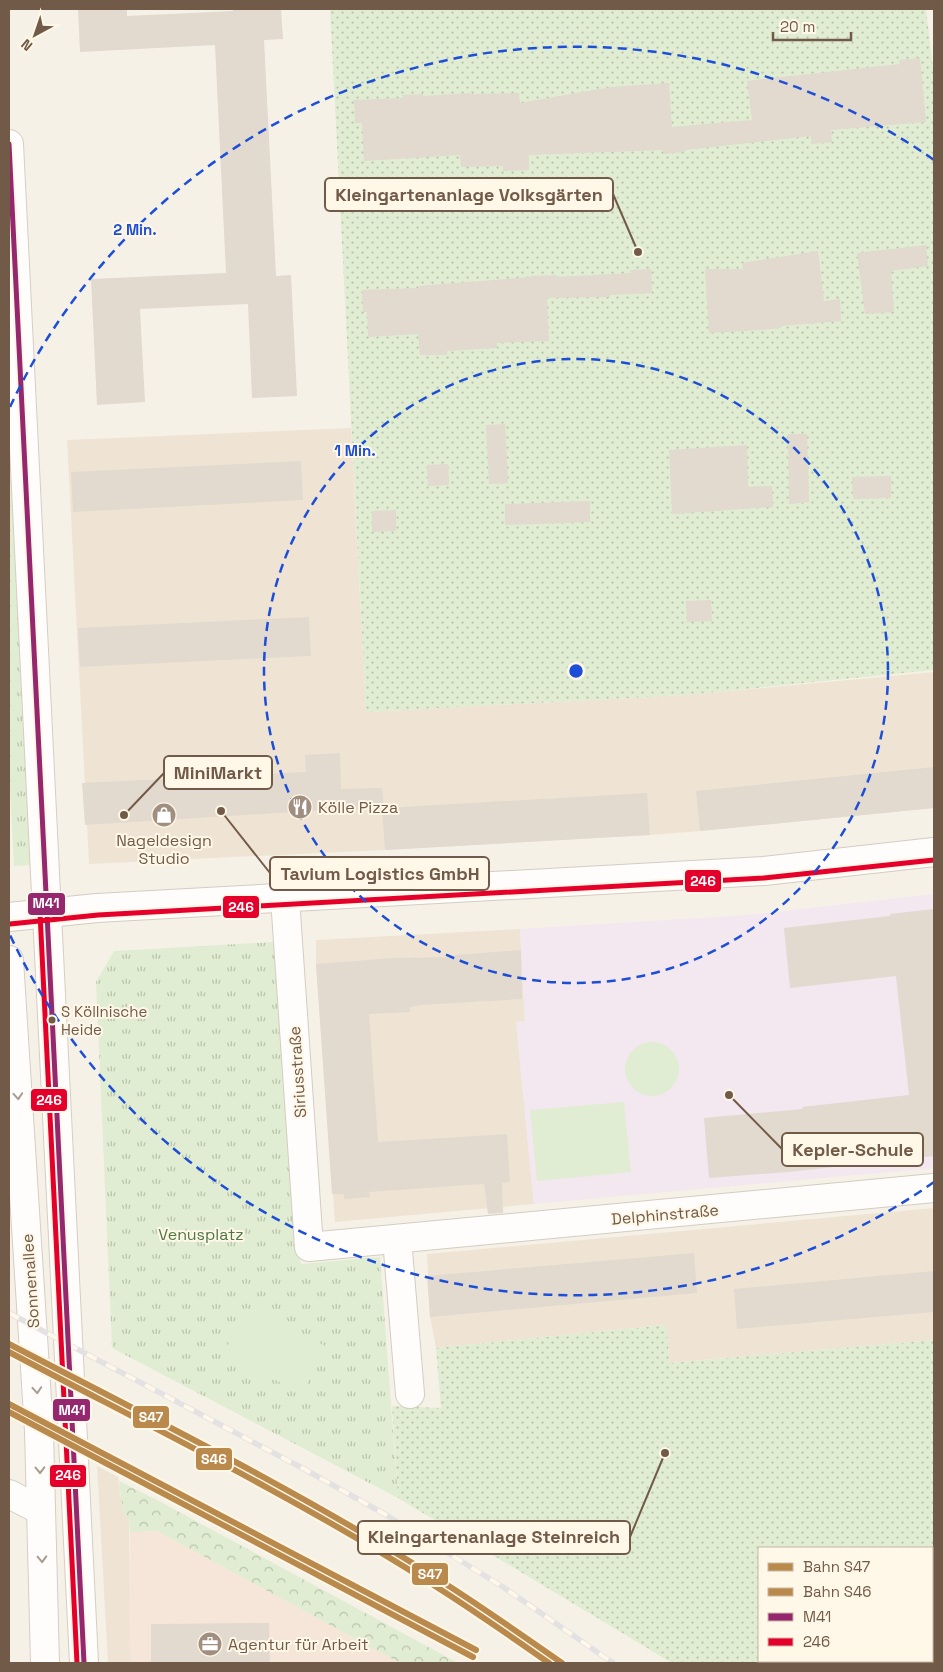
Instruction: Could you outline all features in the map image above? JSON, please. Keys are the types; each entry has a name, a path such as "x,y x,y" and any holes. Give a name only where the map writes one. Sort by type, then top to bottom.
{"main road":[{"name":"Sonnenallee","path":"9,144 84,1663"},
{"path":"9,917 97,908 764,871 934,852"},
{"name":"Siriusstraße","path":"285,898 309,1247"},
{"name":"Sonnenallee","path":"9,960 39,1431 45,1663"},
{"name":"Delphinstraße","path":"309,1247 934,1188"},
{"path":"397,1239 410,1394"},
{"path":"9,1494 40,1510"}],"shaded area":[{"path":"351,428 366,712 686,695 934,672 934,808 650,835 89,864 67,440"},
{"path":"934,894 934,1168 534,1204 516,1022 525,1021 520,929 748,915"},
{"path":"520,929 525,1021 516,1022 534,1204 335,1222 316,965 316,940"},
{"path":"934,1208 934,1340 670,1363 666,1325 436,1348 430,1317 427,1254"},
{"path":"97,1466 118,1477 123,1513 129,1518 131,1663 108,1663"},
{"path":"157,1531 400,1663 131,1663 130,1532"}],"green space":[{"path":"330,9 926,9 934,76 934,670 686,695 366,712"},
{"path":"9,476 13,476 32,865 14,866 9,768"},
{"name":"Venusplatz","path":"275,942 295,1230 301,1264 380,1257 398,1498 112,1348 96,982 114,951"},
{"path":"647,1042 657,1042 667,1046 675,1054 679,1069 675,1084 667,1092 657,1096 647,1096 637,1092 629,1084 625,1074 625,1064 629,1054 637,1046"},
{"path":"624,1102 631,1172 537,1181 530,1110"},
{"path":"246,1308 325,1346 303,1393 223,1355"},
{"path":"666,1325 670,1363 934,1340 934,1553 933,1547 758,1547 758,1662 809,1662 672,1663 398,1498 392,1406 441,1408 436,1348"},
{"path":"119,1481 458,1663 400,1663 157,1531 130,1532 129,1518 123,1513"}],"building":[{"path":"78,9 127,9 127,16 233,11 233,9 281,9 283,39 264,40 276,276 291,275 297,396 252,398 248,304 140,309 145,402 97,405 91,279 226,273 215,45 80,52"},
{"path":"920,58 926,122 831,130 832,142 812,144 811,136 664,154 663,150 529,155 529,170 503,171 503,166 461,167 460,155 364,161 362,123 355,123 354,100 403,98 402,95 423,94 423,96 470,93 519,93 520,103 611,87 669,83 672,127 752,120 747,81 900,64 899,60"},
{"path":"926,245 928,266 891,271 894,312 865,314 857,253"},
{"path":"818,251 824,301 840,299 841,321 781,326 781,328 761,330 709,333 705,269 743,269 742,263"},
{"path":"651,269 652,293 610,295 610,297 547,298 549,341 497,343 497,348 447,351 447,355 420,355 418,334 368,337 367,312 363,312 362,290 418,288 418,286 531,276 556,275 556,277 631,273 630,270"},
{"path":"505,424 508,483 489,484 486,425"},
{"path":"788,434 807,434 809,502 789,504"},
{"path":"747,445 748,487 772,486 773,507 672,514 669,450"},
{"path":"301,461 303,500 73,512 71,472"},
{"path":"448,464 449,485 428,486 427,465"},
{"path":"891,476 891,498 853,499 852,477"},
{"path":"590,501 590,522 505,525 505,504"},
{"path":"396,510 396,531 372,532 372,511"},
{"path":"711,600 712,621 687,622 686,601"},
{"path":"309,617 311,656 80,667 78,628"},
{"path":"340,753 341,789 382,788 384,808 647,793 650,835 385,850 382,809 326,810 85,825 82,783 306,772 305,755"},
{"path":"934,767 934,808 700,831 696,791"},
{"path":"934,909 934,1156 788,1172 709,1178 704,1118 803,1109 802,1107 909,1095 896,976 790,988 784,928"},
{"path":"521,950 522,999 422,1005 410,1007 410,1012 369,1014 378,1142 507,1134 510,1182 502,1183 503,1213 488,1214 484,1184 369,1192 370,1197 344,1199 344,1194 332,1194 316,964 394,958 455,957 455,955"},
{"path":"694,1253 697,1293 430,1317 427,1276"},
{"path":"934,1271 934,1312 737,1329 734,1289"},
{"name":"Agentur für Arbeit","path":"269,1623 270,1663 151,1663 151,1624"}],"railway":[{"path":"9,1313 304,1469 388,1516 503,1587 613,1663"}],"rail line":[{"name":"S47","path":"9,1344 275,1483 447,1585 562,1663"},
{"name":"S46","path":"9,1352 220,1462 325,1520 443,1591 549,1663"},
{"name":"S47","path":"9,1404 476,1650"},
{"name":"S46","path":"9,1412 473,1657"}],"transit line":[{"name":"M41","path":"9,144 84,1663"},
{"name":"246","path":"10,924 98,915 764,878 934,860"},
{"name":"246","path":"40,913 77,1663"}],"place":[{"name":"Kleingartenanlage Volksgärten","path":"638,252"},
{"name":"Kölle Pizza","path":"300,807"},
{"name":"Tavium Logistics GmbH","path":"221,811"},
{"name":"MiniMarkt","path":"124,815"},
{"name":"Nageldesign Studio","path":"164,815"},
{"name":"S Köllnische Heide","path":"52,1020"},
{"name":"Kepler-Schule","path":"729,1095"},
{"name":"Kleingartenanlage Steinreich","path":"665,1453"},
{"name":"Agentur für Arbeit","path":"210,1644"}]}
